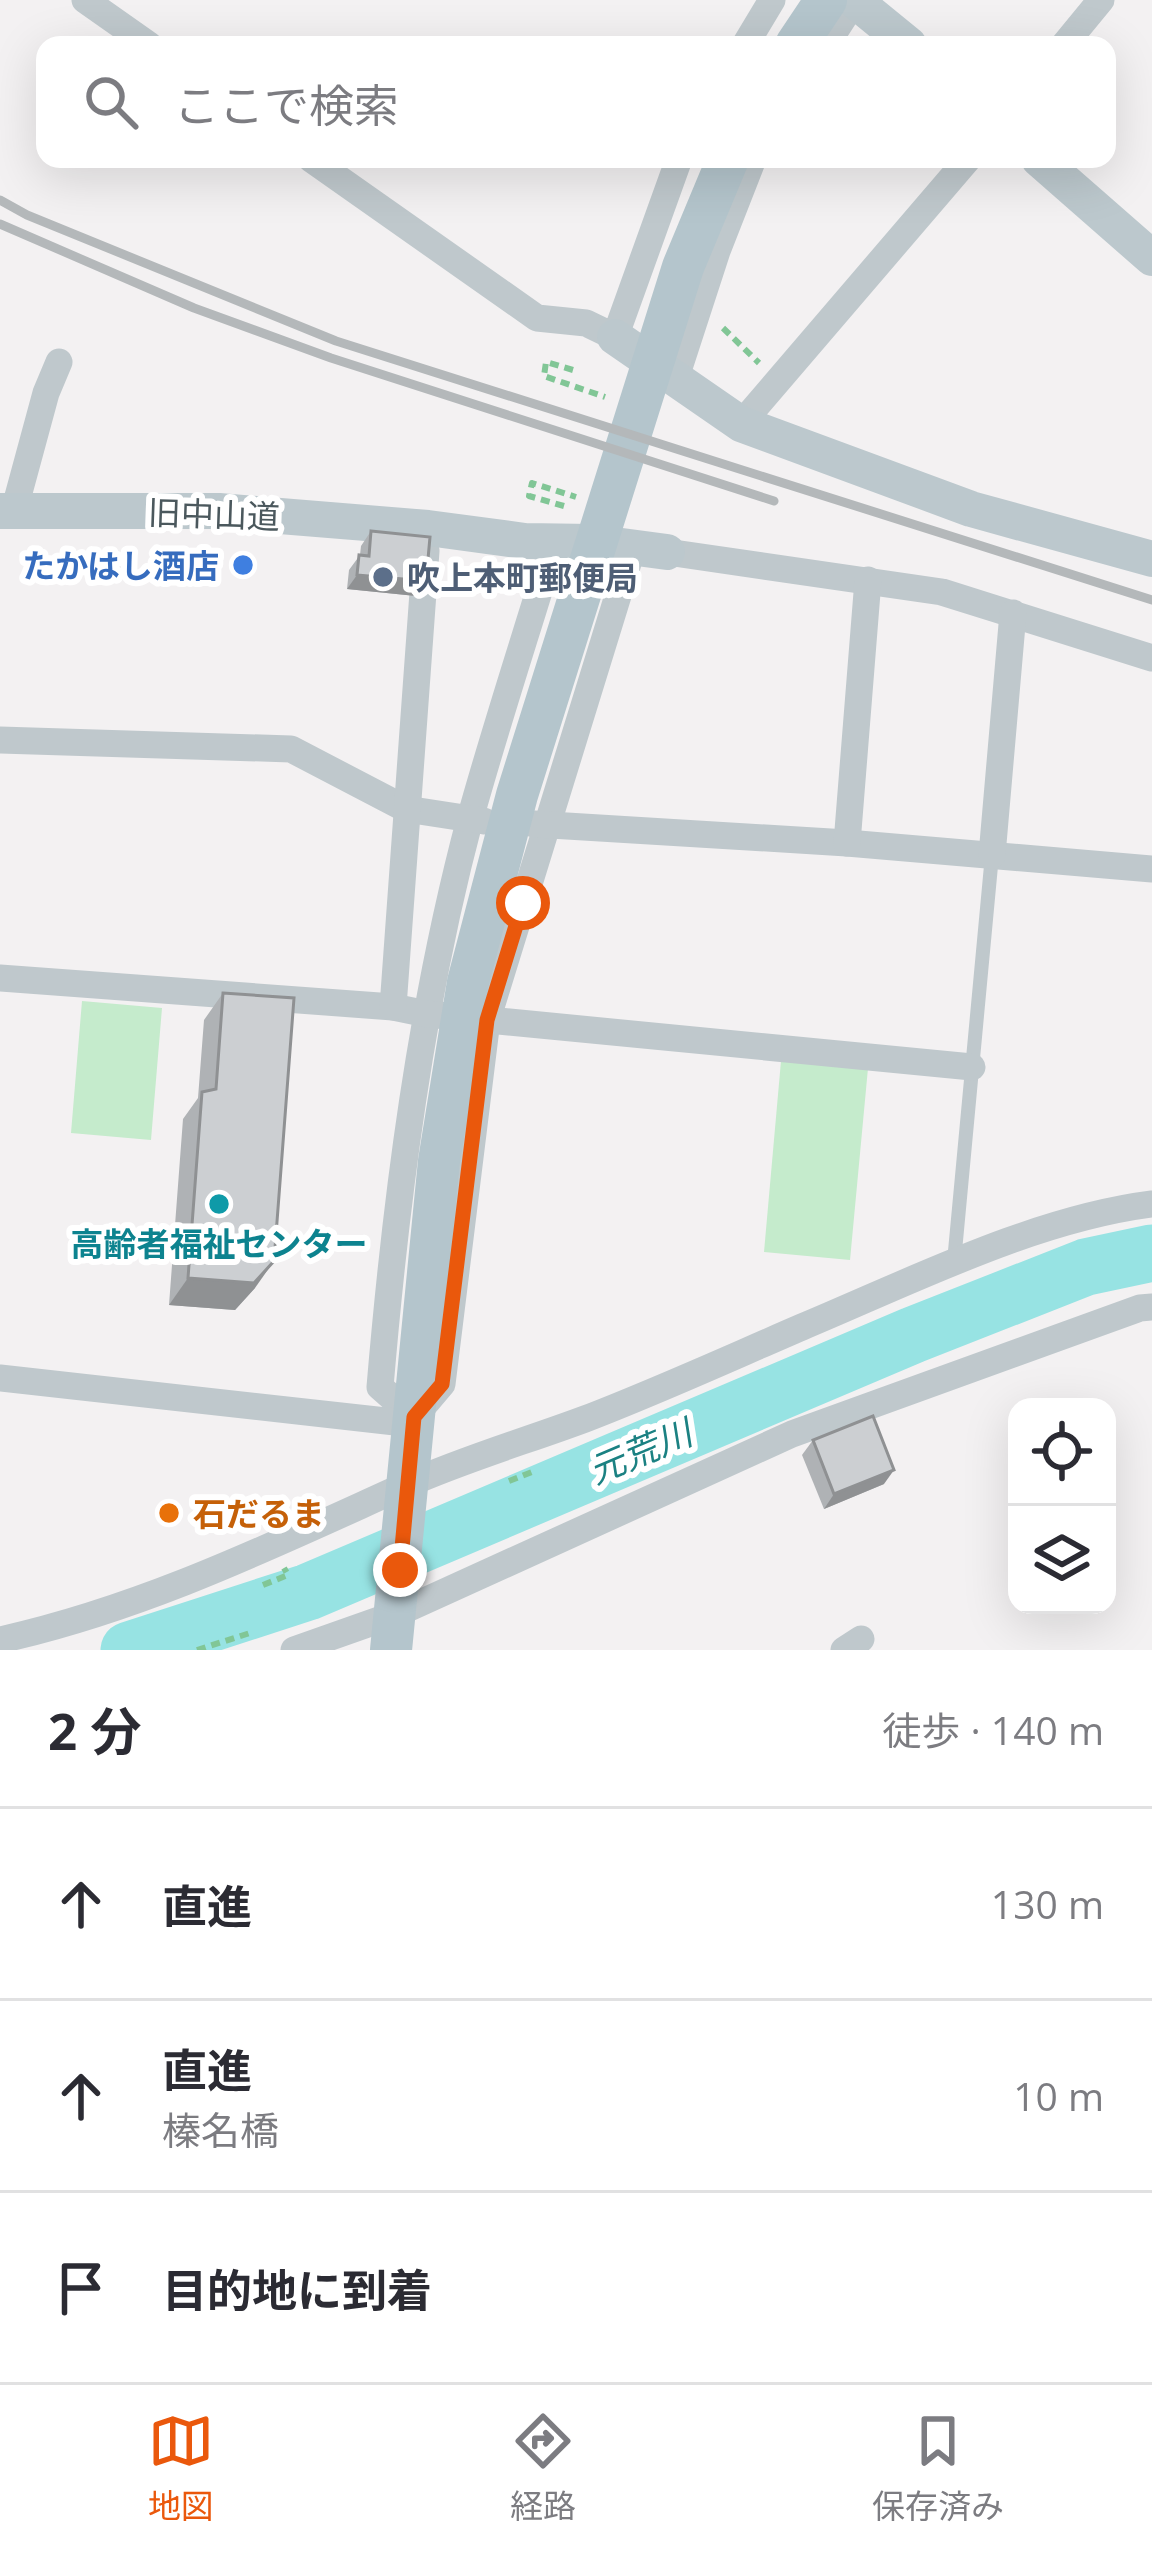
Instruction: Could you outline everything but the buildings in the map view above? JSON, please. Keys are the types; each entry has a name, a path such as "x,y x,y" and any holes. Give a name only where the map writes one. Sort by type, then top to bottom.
{"main road":[{"path":"802,36 826,0"},
{"path":"394,1623 439,1161 468,982 517,795 683,267 724,168"}],"street":[{"path":"85,0 136,36"},
{"path":"750,36 772,0"},
{"path":"832,36 854,0 898,36"},
{"path":"1071,36 1101,0"},
{"path":"324,168 537,318 586,323 615,337 741,424 971,509 1152,559"},
{"path":"615,337 676,168"},
{"path":"675,380 716,251 749,168"},
{"path":"741,424 960,168"},
{"path":"1049,168 1152,258"},
{"path":"7,511 59,362"},
{"name":"旧中山道","path":"7,511 220,512 650,550"},
{"path":"393,1007 428,528"},
{"path":"414,1421 380,1387 388,1288 427,1014 470,820 555,539"},
{"path":"414,1421 442,1384 487,1020 547,825 650,550 942,592 1152,658"},
{"path":"847,844 868,580"},
{"path":"992,855 1013,614"},
{"path":"0,740 291,748 406,808 470,820 1152,869"},
{"path":"0,978 393,1007 972,1066"},
{"path":"0,1640 70,1624 185,1584 954,1264 1101,1210 1152,1204"},
{"path":"294,1650 394,1623 792,1434 1152,1307"},
{"path":"0,1378 414,1421"}],"lane":[{"path":"954,1264 992,855"}],"path":[{"path":"573,370 546,362 544,376 614,400"},
{"path":"579,510 530,496 532,483 584,499"},
{"path":"197,1650 250,1633"}],"green space":[{"path":"82,1001 162,1008 151,1140 71,1133"},
{"path":"781,1061 868,1068 850,1260 764,1252"}],"waterway":[{"name":"元荒川","path":"129,1650 308,1592 913,1335 1086,1267 1152,1253"}],"railway":[{"path":"0,200 336,341 1152,600"},
{"path":"0,224 194,308 331,358 774,501"}],"place":[{"name":"たかはし酒店","path":"243,565"},
{"name":"吹上本町郵便局","path":"383,577"},
{"name":"高齢者福祉センター","path":"219,1204"},
{"name":"石だるま","path":"169,1513"}],"route":[{"path":"400,1570 414,1417 442,1384 487,1020 523,903"}]}
